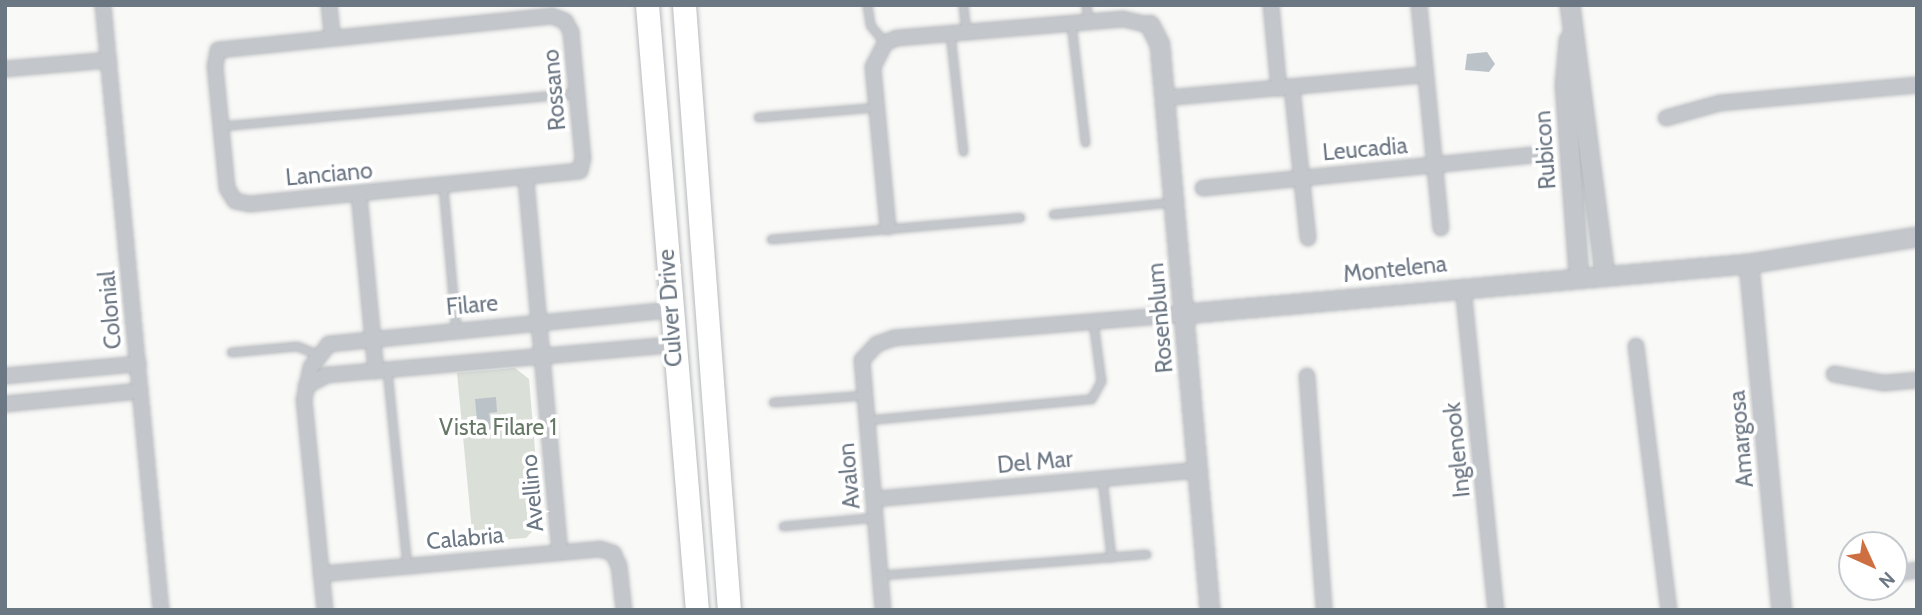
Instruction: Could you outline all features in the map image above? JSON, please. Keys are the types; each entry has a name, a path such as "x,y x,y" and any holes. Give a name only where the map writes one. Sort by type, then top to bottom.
{"main road":[{"name":"Culver Drive","path":"647,5 672,345 697,610"},
{"name":"Culver Drive","path":"684,5 729,610"}],"street":[{"name":"Colonial","path":"103,5 161,610"},
{"path":"330,5 332,36"},
{"path":"1271,5 1302,178 1308,238"},
{"path":"1419,5 1441,228"},
{"name":"Rubicon","path":"1570,12 1583,81 1605,274"},
{"name":"Rubicon","path":"1570,12 1565,85 1579,276"},
{"name":"Rossano","path":"218,50 332,36 552,16 565,21 571,32 580,171"},
{"path":"888,227 873,67 882,46 950,33 1072,23 1139,19 1150,25"},
{"name":"Rosenblum","path":"1150,25 1160,45 1210,610"},
{"name":"Lanciano","path":"218,50 215,66 227,188 235,201 250,204 359,195 526,180 580,171"},
{"path":"5,69 109,60"},
{"path":"1165,98 1424,75"},
{"path":"1666,118 1720,103 1917,85"},
{"name":"Leucadia","path":"1203,188 1531,155"},
{"name":"Avellino","path":"526,180 561,552"},
{"path":"359,195 373,337 381,370"},
{"name":"Montelena","path":"877,344 1463,286 1749,264 1917,237"},
{"name":"Amargosa","path":"1749,264 1782,610"},
{"name":"Inglenook","path":"1463,286 1496,610"},
{"name":"Filare","path":"317,354 329,344 373,337 670,310"},
{"name":"Avalon","path":"877,344 862,360 883,610"},
{"path":"306,386 327,375 672,345"},
{"path":"1636,346 1669,610"},
{"path":"317,354 306,386 325,610"},
{"path":"5,376 138,364"},
{"path":"1834,374 1884,383 1917,380"},
{"path":"1307,376 1324,610"},
{"path":"5,404 140,391"},
{"name":"Del Mar","path":"875,499 1198,470"},
{"name":"Calabria","path":"321,574 600,549 612,554 619,566 624,610"}],"lane":[{"path":"867,5 870,25 882,46"},
{"path":"963,5 966,32"},
{"path":"1086,5 1088,22"},
{"path":"1072,23 1085,142"},
{"path":"950,33 963,151"},
{"path":"221,126 577,93"},
{"path":"758,117 876,107"},
{"path":"443,187 456,329"},
{"path":"1053,214 1174,202"},
{"path":"771,239 888,227 1020,218"},
{"path":"867,419 1091,399 1101,381 1093,321"},
{"path":"231,352 297,346 317,354"},
{"path":"381,370 407,566"},
{"path":"774,402 865,395"},
{"path":"1102,479 1111,557"},
{"path":"783,526 876,517"},
{"path":"881,575 1146,554"}],"green space":[{"name":"Vista Filare 1","path":"515,368 529,379 541,522 526,538 473,542 457,373"}],"shaded area":[{"path":"1487,52 1495,64 1489,72 1465,70 1467,54"},
{"path":"496,397 497,412 489,413 491,429 478,432 475,399"}]}
